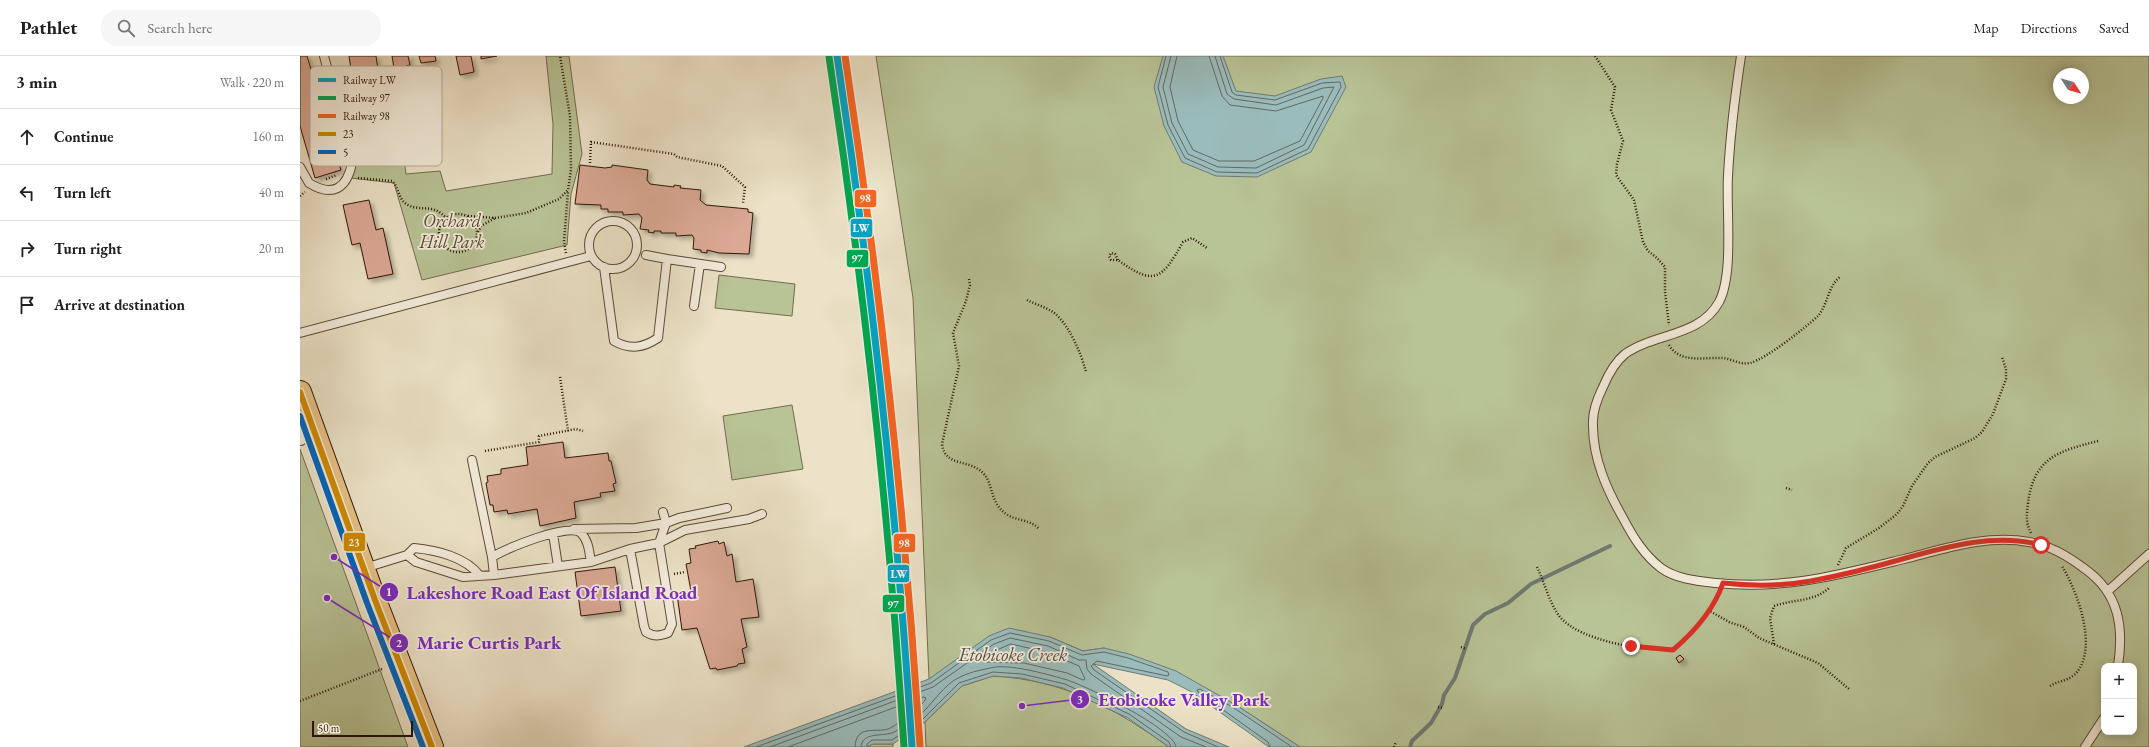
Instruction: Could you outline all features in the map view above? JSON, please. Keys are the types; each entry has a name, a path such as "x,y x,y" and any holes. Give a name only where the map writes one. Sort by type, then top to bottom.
{"main road":[{"path":"300,392 307,433 364,568 432,747"}],"lane":[{"path":"324,56 327,66"},
{"path":"1741,56 1728,175 1728,271 1725,287 1719,303 1709,316 1687,330 1666,336 1625,354 1613,367 1600,393 1594,411 1592,424 1595,451 1611,498 1637,543 1649,558 1664,571 1686,579 1759,585 1810,581 1931,551 1981,541 2009,540 2041,545 2064,553 2082,566 2108,590 2117,610 2120,633 2118,663"},
{"path":"300,167 309,183 325,190 339,187 349,177 351,166"},
{"path":"608,221 617,221 625,224 632,230 636,246 634,255 629,262 622,267 604,267 592,256 589,247 593,230 600,224 608,221"},
{"path":"646,255 721,267"},
{"path":"300,333 592,256"},
{"path":"604,267 614,342 633,348 649,344 658,338 667,259"},
{"path":"694,306 700,264"},
{"path":"472,460 492,557 494,575"},
{"path":"492,557 526,541 573,529 636,528 666,523 679,518 727,508"},
{"path":"630,549 646,632 652,636 660,636 668,632 672,619 659,543 666,523 663,512"},
{"path":"408,554 416,562 463,577 494,575 591,562 630,549 659,543 685,530 749,519 762,514"},
{"path":"573,529 580,532 588,543 591,562"},
{"path":"553,534 558,566"},
{"path":"364,568 408,554 414,548 432,549 473,566 480,576"},
{"path":"2108,590 2149,554"},
{"path":"2085,747 2101,723"}],"path":[{"path":"560,56 570,116 571,170 564,242 567,262"},
{"path":"1595,56 1615,87 1611,110 1623,141 1617,164 1616,175 1634,200 1642,242 1648,251 1657,258 1665,268 1665,292 1670,322 1666,336 1669,346 1673,351 1687,358 1725,358 1750,363 1767,354 1818,316 1824,310 1835,281 1840,277"},
{"path":"590,163 592,142 674,154 677,157 722,166 746,187 743,203"},
{"path":"349,177 392,181 400,196 407,204 440,211 446,218"},
{"path":"495,218 481,226 477,233 476,240 469,249 463,251 450,250 444,246 439,235 442,223 446,218 455,214 495,218 526,213 549,205 559,199 568,190"},
{"path":"468,216 473,221 477,233"},
{"path":"1118,260 1133,271 1142,275 1154,276 1164,271 1183,242 1188,239 1192,238 1207,248"},
{"path":"969,279 970,286 966,301 953,333 959,366 942,444 943,450 952,461 974,467 984,474 993,500 1007,515 1035,525 1039,529"},
{"path":"1027,300 1053,312 1078,348 1086,372"},
{"path":"1774,644 1770,618 1774,606 1819,595 1830,586 1846,548 1879,528 1903,506 1912,486 1928,463 1935,457 1960,446 1982,432 1994,410 2006,380 2006,369 2002,357"},
{"path":"560,377 568,431"},
{"path":"485,451 540,442 539,436 576,429 583,431"},
{"path":"2041,545 2032,536 2028,527 2026,514 2029,492 2040,468 2051,457 2063,450 2098,441"},
{"path":"1786,488 1792,490"},
{"path":"2049,548 2073,586 2081,610 2085,635 2083,663 2071,678 2050,686"},
{"path":"1537,567 1556,609 1568,624 1614,644 1642,648 1673,650 1684,641 1708,610 1719,595 1723,583"},
{"path":"1708,610 1729,622 1744,627 1759,638 1818,662 1849,689"},
{"path":"1461,647 1466,649"},
{"path":"300,701 382,669"},
{"path":"1438,707 1443,708"},
{"path":"1394,747 1396,742"}],"green space":[{"name":"Orchard Hill Park","path":"546,56 569,56 582,154 571,194 567,245 422,280 394,183 342,177 349,177 354,166 405,166 406,174 440,171 446,191 552,174 553,124"},
{"path":"876,56 2149,56 2149,747 1300,747 1236,705 1104,648 1083,651 1050,637 956,661 929,679 913,298"},
{"path":"719,275 795,284 792,316 715,308"},
{"path":"792,405 803,469 732,480 723,416"},
{"path":"300,449 408,747 300,747"},
{"path":"993,676 1043,683 1087,698 1128,720 1169,747 926,747 925,722 962,686"},
{"path":"873,744 893,744 893,747 866,747"}],"water":[{"path":"1163,56 1223,56 1236,91 1275,96 1321,79 1342,76 1346,87 1311,152 1257,177 1216,176 1182,162 1164,126 1154,87"},
{"name":"Etobicoke Creek","path":"1009,628 1050,637 1083,651 1104,648 1129,654 1176,671 1236,705 1300,747 1269,747 1190,691 1168,680 1093,664 1186,729 1229,747 1169,747 1128,718 1063,688 1021,678 993,676 962,686 925,722 893,744 873,744 866,747 744,747 929,679 989,636"}],"building":[{"path":"300,56 307,56 310,66 310,161 300,126"},
{"path":"349,56 376,56 377,66 351,66"},
{"path":"392,56 408,56 410,65 394,66"},
{"path":"419,56 435,56 436,61 421,63"},
{"path":"456,56 471,56 474,72 460,75"},
{"path":"481,56 497,56 481,59"},
{"path":"580,165 605,168 612,167 612,165 648,170 647,180 650,184 674,187 674,185 681,186 680,188 701,190 700,200 706,205 748,209 748,212 753,213 749,254 719,253 707,250 707,253 701,252 701,250 693,249 694,238 692,235 676,236 676,233 661,233 661,231 654,231 654,233 648,232 649,230 640,229 642,218 639,214 623,215 623,212 608,212 608,209 601,209 601,205 575,204"},
{"path":"312,166 340,166 341,170 315,178"},
{"path":"369,200 376,230 383,228 393,274 368,279 360,243 352,245 343,205"},
{"path":"563,442 565,458 608,453 616,483 613,484 615,491 600,493 601,497 574,502 576,518 540,526 537,509 508,514 507,510 494,512 493,505 490,505 486,483 488,482 487,476 501,474 501,469 528,465 526,447"},
{"path":"718,541 719,544 724,542 727,556 732,554 736,582 753,579 759,617 741,619 747,647 742,649 745,663 717,670 716,668 710,669 697,628 682,630 677,594 691,591 686,564 691,563 689,549 696,548 695,546"},
{"path":"615,567 621,611 581,616 575,572"},
{"path":"1680,655 1684,659 1679,663 1676,658"}],"waterway":[{"path":"1410,747 1412,741 1431,723 1442,704 1444,695 1455,678 1473,625 1485,614 1508,603 1531,584 1610,546"}],"rail line":[{"name":"LW","path":"837,56 850,142 882,400 899,573 912,747"},
{"name":"98","path":"845,56 858,142 890,400 907,573 920,746"},
{"name":"97","path":"829,57 842,143 874,401 891,574 904,747"}],"transit line":[{"name":"23","path":"300,392 375,600 432,747"},
{"name":"5","path":"300,416 367,603 423,747"}],"place":[{"name":"Lakeshore Road East Of Island Road","path":"334,557"},
{"name":"Marie Curtis Park","path":"327,598"},
{"name":"Etobicoke Valley Park","path":"1022,706"}],"route":[{"path":"1631,646 1647,649 1673,650 1684,641 1712,606 1719,595 1723,583 1759,585 1810,581 1905,559 1931,551 1981,541 2028,541 2041,545"}]}
